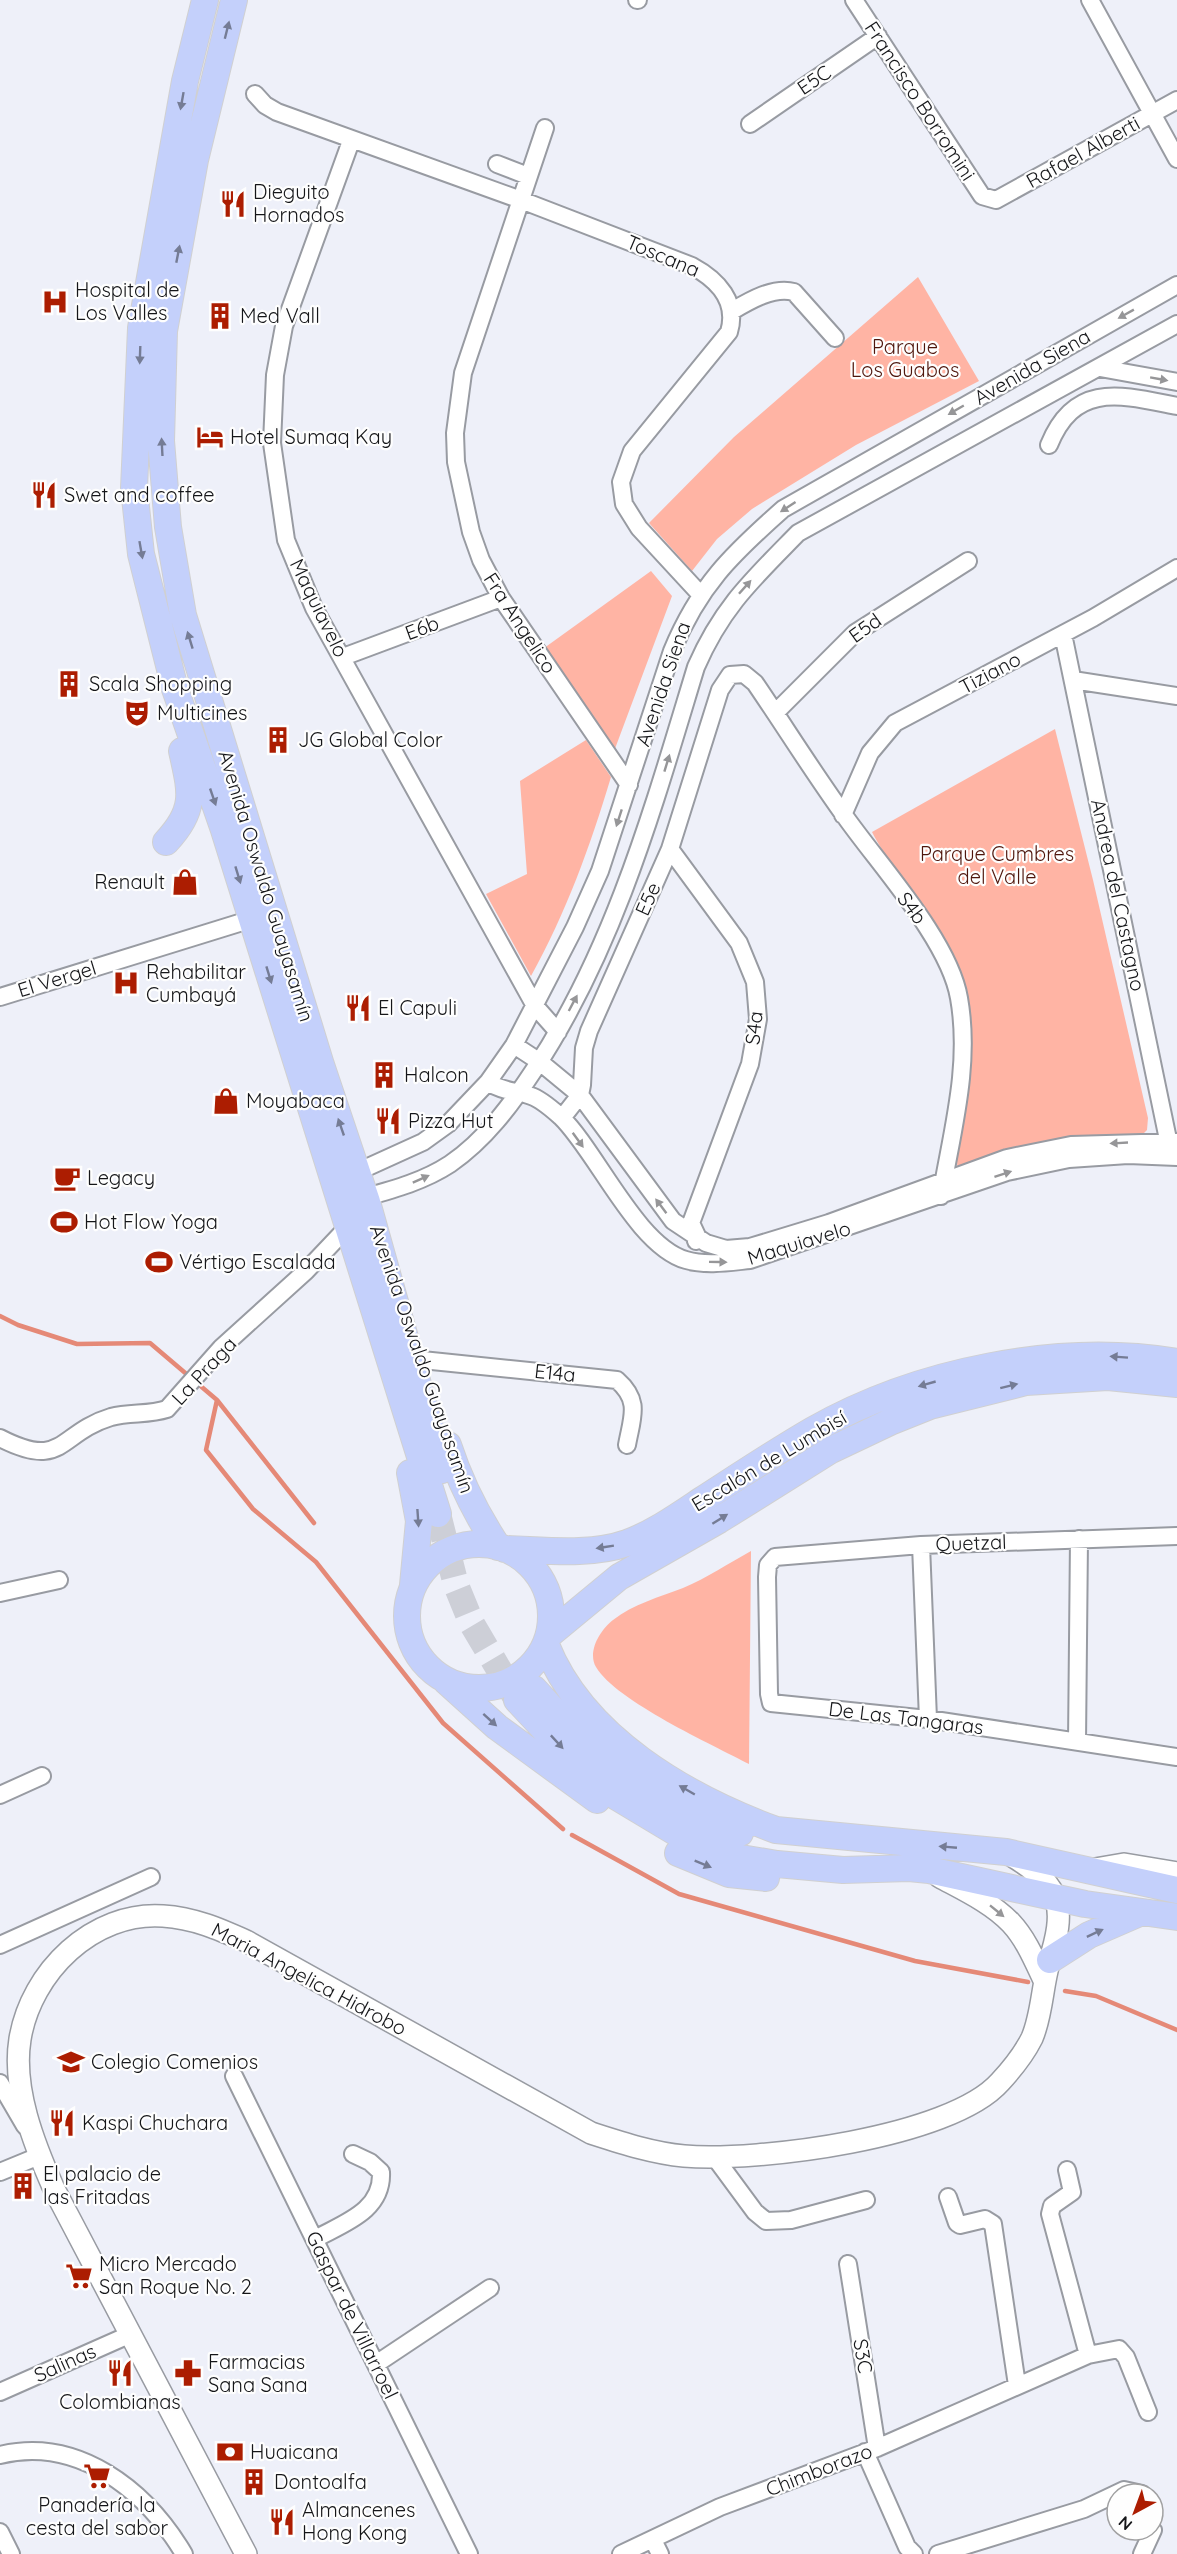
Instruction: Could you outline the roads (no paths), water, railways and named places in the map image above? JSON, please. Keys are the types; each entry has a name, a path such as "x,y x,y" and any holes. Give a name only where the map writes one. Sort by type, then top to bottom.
{"main road":[{"name":"Avenida Oswaldo Guayasamín","path":"206,0 183,93 141,328 135,488 138,531 154,610 176,688 252,919 331,1177 446,1513 366,1200 321,1065 183,615 168,527 161,441 164,331 195,160 234,0"},
{"path":"166,842 182,825 189,808 191,790 176,728 176,688"},
{"name":"Avenida Oswaldo Guayasamín","path":"331,1177 355,1296 415,1488 419,1521 412,1587"},
{"name":"Avenida Oswaldo Guayasamín","path":"366,1200 384,1239 458,1476 477,1516 502,1548"},
{"name":"Escalón de Lumbisí","path":"502,1548 578,1550 627,1543 659,1528 815,1429 899,1392 984,1368 1097,1355 1177,1362"},
{"name":"Escalón de Lumbisí","path":"548,1640 619,1577 719,1520 831,1450 890,1422 930,1406 1026,1382 1108,1377 1177,1384"},
{"path":"1177,1890 1006,1852 776,1830 745,1819 683,1788 618,1741 584,1711 557,1674 548,1640 550,1603 538,1574 524,1559 502,1548 477,1544 457,1547 439,1556 423,1569 412,1587 407,1604 407,1622 411,1640 425,1664 497,1727 626,1822 681,1854 729,1874 785,1880 843,1870 909,1868 929,1870 1058,1899 1177,1917"},
{"path":"446,1681 469,1688 492,1688 514,1680 533,1665 548,1640"},
{"path":"842,1838 768,1840 700,1818 635,1780 525,1694 574,1761 617,1797 687,1839 735,1857 843,1870"},
{"path":"1046,1975 1089,1935 1142,1912"}],"street":[{"name":"Francisco Borromini","path":"854,0 982,196 988,200"},
{"path":"1090,0 1177,159"},
{"name":"E5C","path":"750,124 878,36"},
{"name":"Toscana","path":"255,94 265,105 277,112 351,141 521,200 692,266 706,273 717,284 726,296 732,311"},
{"name":"Rafael Alberti","path":"988,200 996,200 1177,100"},
{"name":"Fra Angelico","path":"545,128 463,373 455,433 456,462 471,532 481,560 501,598 629,785"},
{"name":"Maquiavelo","path":"351,141 284,326 275,375 272,443 286,540 314,608 536,1006 558,1032"},
{"path":"497,164 528,176"},
{"name":"Avenida Siena","path":"357,1172 423,1142 448,1124 488,1082 514,1045 536,1006 590,896 672,651 685,619 700,594 733,554 783,509 1177,285"},
{"path":"700,594 639,528 624,504 621,482 625,464 632,451 729,332 732,311 751,300 786,290 794,292 835,338"},
{"name":"Avenida Siena","path":"366,1200 407,1185 449,1164 492,1125 519,1093 540,1062 582,988 628,879 696,667 717,623 730,604 798,533 1177,324"},
{"path":"1100,368 1177,382"},
{"path":"1049,445 1057,425 1070,410 1090,400 1128,396 1177,406"},
{"name":"E5d","path":"776,713 855,633 968,561"},
{"name":"Tiziano","path":"843,814 870,753 895,723 1063,634 1177,568"},
{"name":"E6b","path":"343,657 501,598"},
{"name":"Andrea del Castagno","path":"1063,634 1174,1149"},
{"name":"S4b","path":"730,675 744,675 750,678 843,814 934,938 953,972 962,1022 961,1065 957,1118 942,1189"},
{"name":"E5e","path":"580,1095 584,1048 589,1031 670,849 717,698 730,675"},
{"path":"1073,680 1177,696"},
{"name":"S4a","path":"670,849 739,943 755,982 758,1019 750,1064 689,1228 686,1260"},
{"name":"El Vergel","path":"0,997 252,919"},
{"path":"514,1045 540,1062 580,1095 689,1228"},
{"name":"Maquiavelo","path":"488,1082 503,1091 534,1097 561,1118 638,1221 662,1245 686,1260 726,1263 750,1260 942,1189"},
{"path":"561,1118 580,1095"},
{"name":"Maquiavelo","path":"689,1228 726,1248 750,1247 942,1189 1007,1172 1069,1159 1174,1149"},
{"name":"S4a","path":"662,1245 689,1228"},
{"name":"La Praga","path":"0,1437 22,1449 46,1452 110,1418 167,1409 214,1355 306,1271 343,1232"},
{"name":"E14a","path":"422,1360 617,1380 629,1390 633,1400 627,1445"},
{"name":"Quetzal","path":"768,1565 775,1557 921,1545 1177,1536"},
{"path":"1077,1742 1079,1539"},
{"path":"921,1545 928,1719"},
{"name":"De Las Tangaras","path":"768,1565 771,1703 928,1719 1177,1757"},
{"path":"0,1593 59,1580"},
{"path":"0,1795 42,1776"},
{"path":"1006,1852 1039,1873 1058,1899"},
{"path":"1084,1871 1124,1864 1177,1873"},
{"path":"929,1870 986,1903 1011,1923 1046,1975"},
{"path":"0,1945 151,1877"},
{"name":"Maria Angelica Hidrobo","path":"246,2554 38,2152 22,2096 19,2072 20,2040 28,2005 47,1975 71,1950 98,1929 129,1919 163,1916 207,1923 246,1941 591,2133 644,2150 685,2156 791,2153 923,2125 952,2114 981,2098 998,2085 1032,2038 1058,1928 1058,1899"},
{"name":"Gaspar de Villarroel","path":"234,2076 469,2554"},
{"path":"0,2083 38,2152 0,2172"},
{"path":"315,2239 364,2210 382,2189 381,2172 370,2162 353,2154"},
{"path":"713,2155 755,2212 766,2221 791,2220 866,2200"},
{"path":"1067,2170 1072,2192 1052,2206 1050,2214 1088,2355"},
{"path":"948,2197 957,2223 960,2225 985,2219 993,2224 1017,2385"},
{"name":"S3C","path":"848,2265 871,2450 907,2547 914,2554"},
{"path":"376,2364 490,2288"},
{"name":"Salinas","path":"0,2392 131,2334"},
{"name":"Chimborazo","path":"621,2554 657,2547 720,2507 871,2450 1088,2355 1119,2349 1126,2357 1148,2412"},
{"path":"0,2455 39,2451 64,2455 111,2475 150,2507 184,2554"},
{"path":"938,2554 1084,2509 1105,2499"},
{"path":"0,2532 11,2554"}],"waterway":[{"path":"0,1316 18,1325 77,1344 150,1343 217,1400 314,1523"},
{"path":"217,1400 206,1450 253,1509 316,1562 443,1723 563,1829"},
{"path":"572,1835 679,1894 915,1961 1028,1982"},
{"path":"1065,1991 1096,1996 1177,2030"}],"tunnel":[{"path":"438,1514 456,1585 472,1624 517,1700"}],"place":[{"name":"Dieguito Hornados","path":"233,204"},
{"name":"Hospital de Los Valles","path":"55,302"},
{"name":"Med Vall","path":"220,316"},
{"name":"Hotel Sumaq Kay","path":"210,437"},
{"name":"Swet and coffee","path":"44,495"},
{"name":"Scala Shopping","path":"69,684"},
{"name":"Multicines","path":"137,713"},
{"name":"JG Global Color","path":"278,740"},
{"name":"Renault","path":"185,882"},
{"name":"Rehabilitar Cumbayá","path":"126,983"},
{"name":"El Capuli","path":"358,1008"},
{"name":"Halcon","path":"384,1075"},
{"name":"Moyabaca","path":"226,1101"},
{"name":"Pizza Hut","path":"388,1121"},
{"name":"Legacy","path":"67,1178"},
{"name":"Hot Flow Yoga","path":"64,1222"},
{"name":"Vértigo Escalada","path":"159,1262"},
{"name":"Colegio Comenios","path":"71,2062"},
{"name":"Kaspi Chuchara","path":"62,2123"},
{"name":"El palacio de las Fritadas","path":"23,2186"},
{"name":"Micro Mercado San Roque No. 2","path":"79,2276"},
{"name":"Colombianas","path":"120,2373"},
{"name":"Farmacias Sana Sana","path":"188,2373"},
{"name":"Huaicana","path":"230,2452"},
{"name":"Panadería la cesta del sabor","path":"97,2476"},
{"name":"Dontoalfa","path":"254,2482"},
{"name":"Almancenes Hong Kong","path":"282,2522"}],"park label":[{"name":"Parque Los Guabos","path":"905,358"},
{"name":"Parque Cumbres del Valle","path":"997,866"}]}
